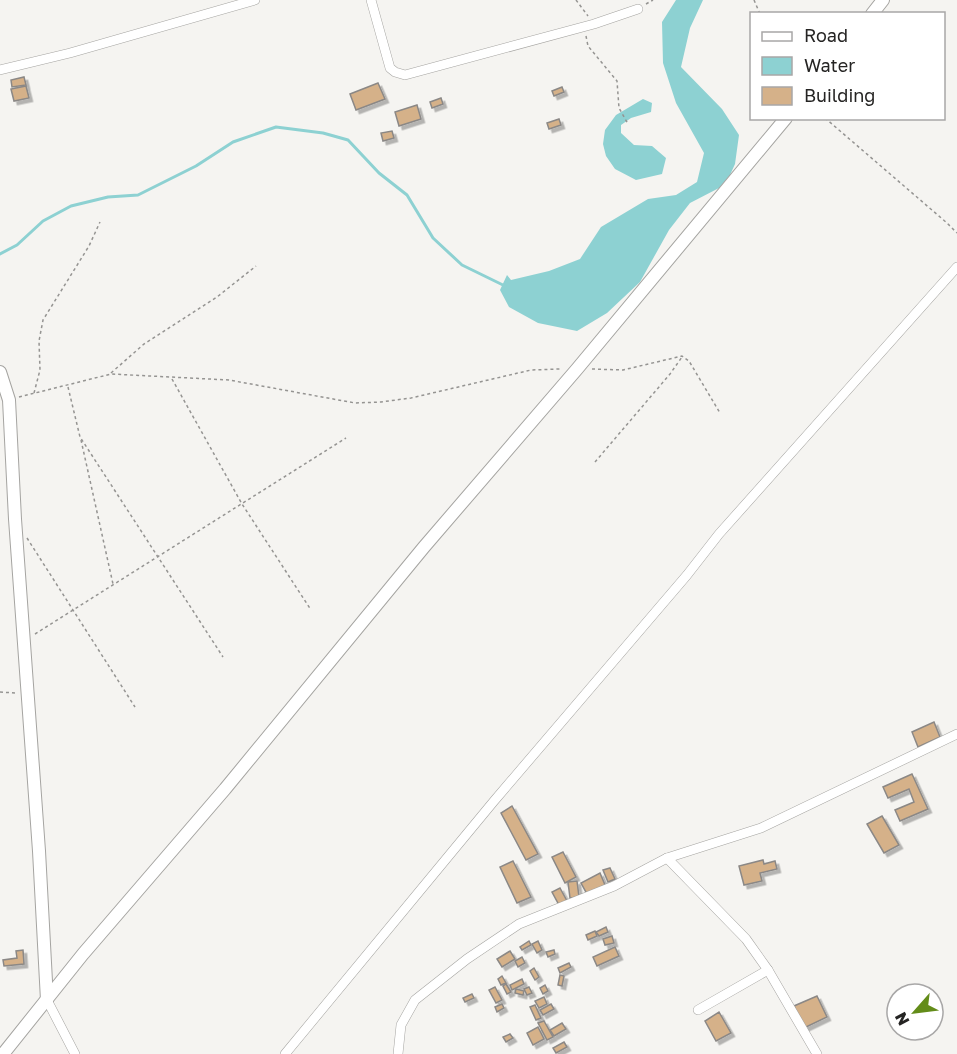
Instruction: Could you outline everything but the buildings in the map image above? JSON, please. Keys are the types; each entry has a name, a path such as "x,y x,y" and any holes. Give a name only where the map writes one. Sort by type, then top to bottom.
{"street":[{"path":"0,70 70,53 255,0"},
{"path":"371,0 390,68 394,72 405,75 594,24 638,9"},
{"path":"874,12 883,0"},
{"path":"3,1054 83,954 225,789 424,548 784,120"},
{"path":"285,1054 486,810 687,575 719,534 957,267"},
{"path":"0,372 9,400 47,1000 75,1054"},
{"path":"398,1054 401,1025 415,1000 467,959 519,924 614,886 667,858 760,828 957,734"},
{"path":"667,858 733,925 768,970 817,1054"},
{"path":"698,1010 768,970"}],"path":[{"path":"576,0 594,24"},
{"path":"583,27 588,46 617,81 619,108 628,124"},
{"path":"827,120 957,233"},
{"path":"34,394 40,370 39,341 43,320 89,246 100,222"},
{"path":"111,374 144,344 217,297 256,266"},
{"path":"9,400 111,374 229,380 355,403 381,402 411,398 531,370 623,370 682,356"},
{"path":"682,356 688,361 720,413"},
{"path":"595,462 670,374 682,356"},
{"path":"171,378 242,504 310,610"},
{"path":"68,385 113,585"},
{"path":"80,435 223,657"},
{"path":"25,641 346,438"},
{"path":"27,537 135,706"},
{"path":"0,693 28,694"}],"water":[{"path":"676,0 703,0 690,28 681,67 722,109 739,135 735,164 730,175 719,188 690,203 669,230 640,282 607,313 577,331 538,323 509,307 500,290 507,275 511,280 549,271 580,259 601,227 648,199 676,195 697,182 704,153 676,103 663,63 662,22"},
{"path":"643,99 652,103 651,112 631,118 621,125 621,133 634,145 652,146 666,158 662,174 636,180 615,169 606,156 603,144 605,130 616,115"}],"waterway":[{"path":"0,254 17,245 43,221 71,206 108,197 138,195 196,166 233,142 276,127 323,133 348,140 379,173 407,195 433,238 462,265 505,286"}]}
